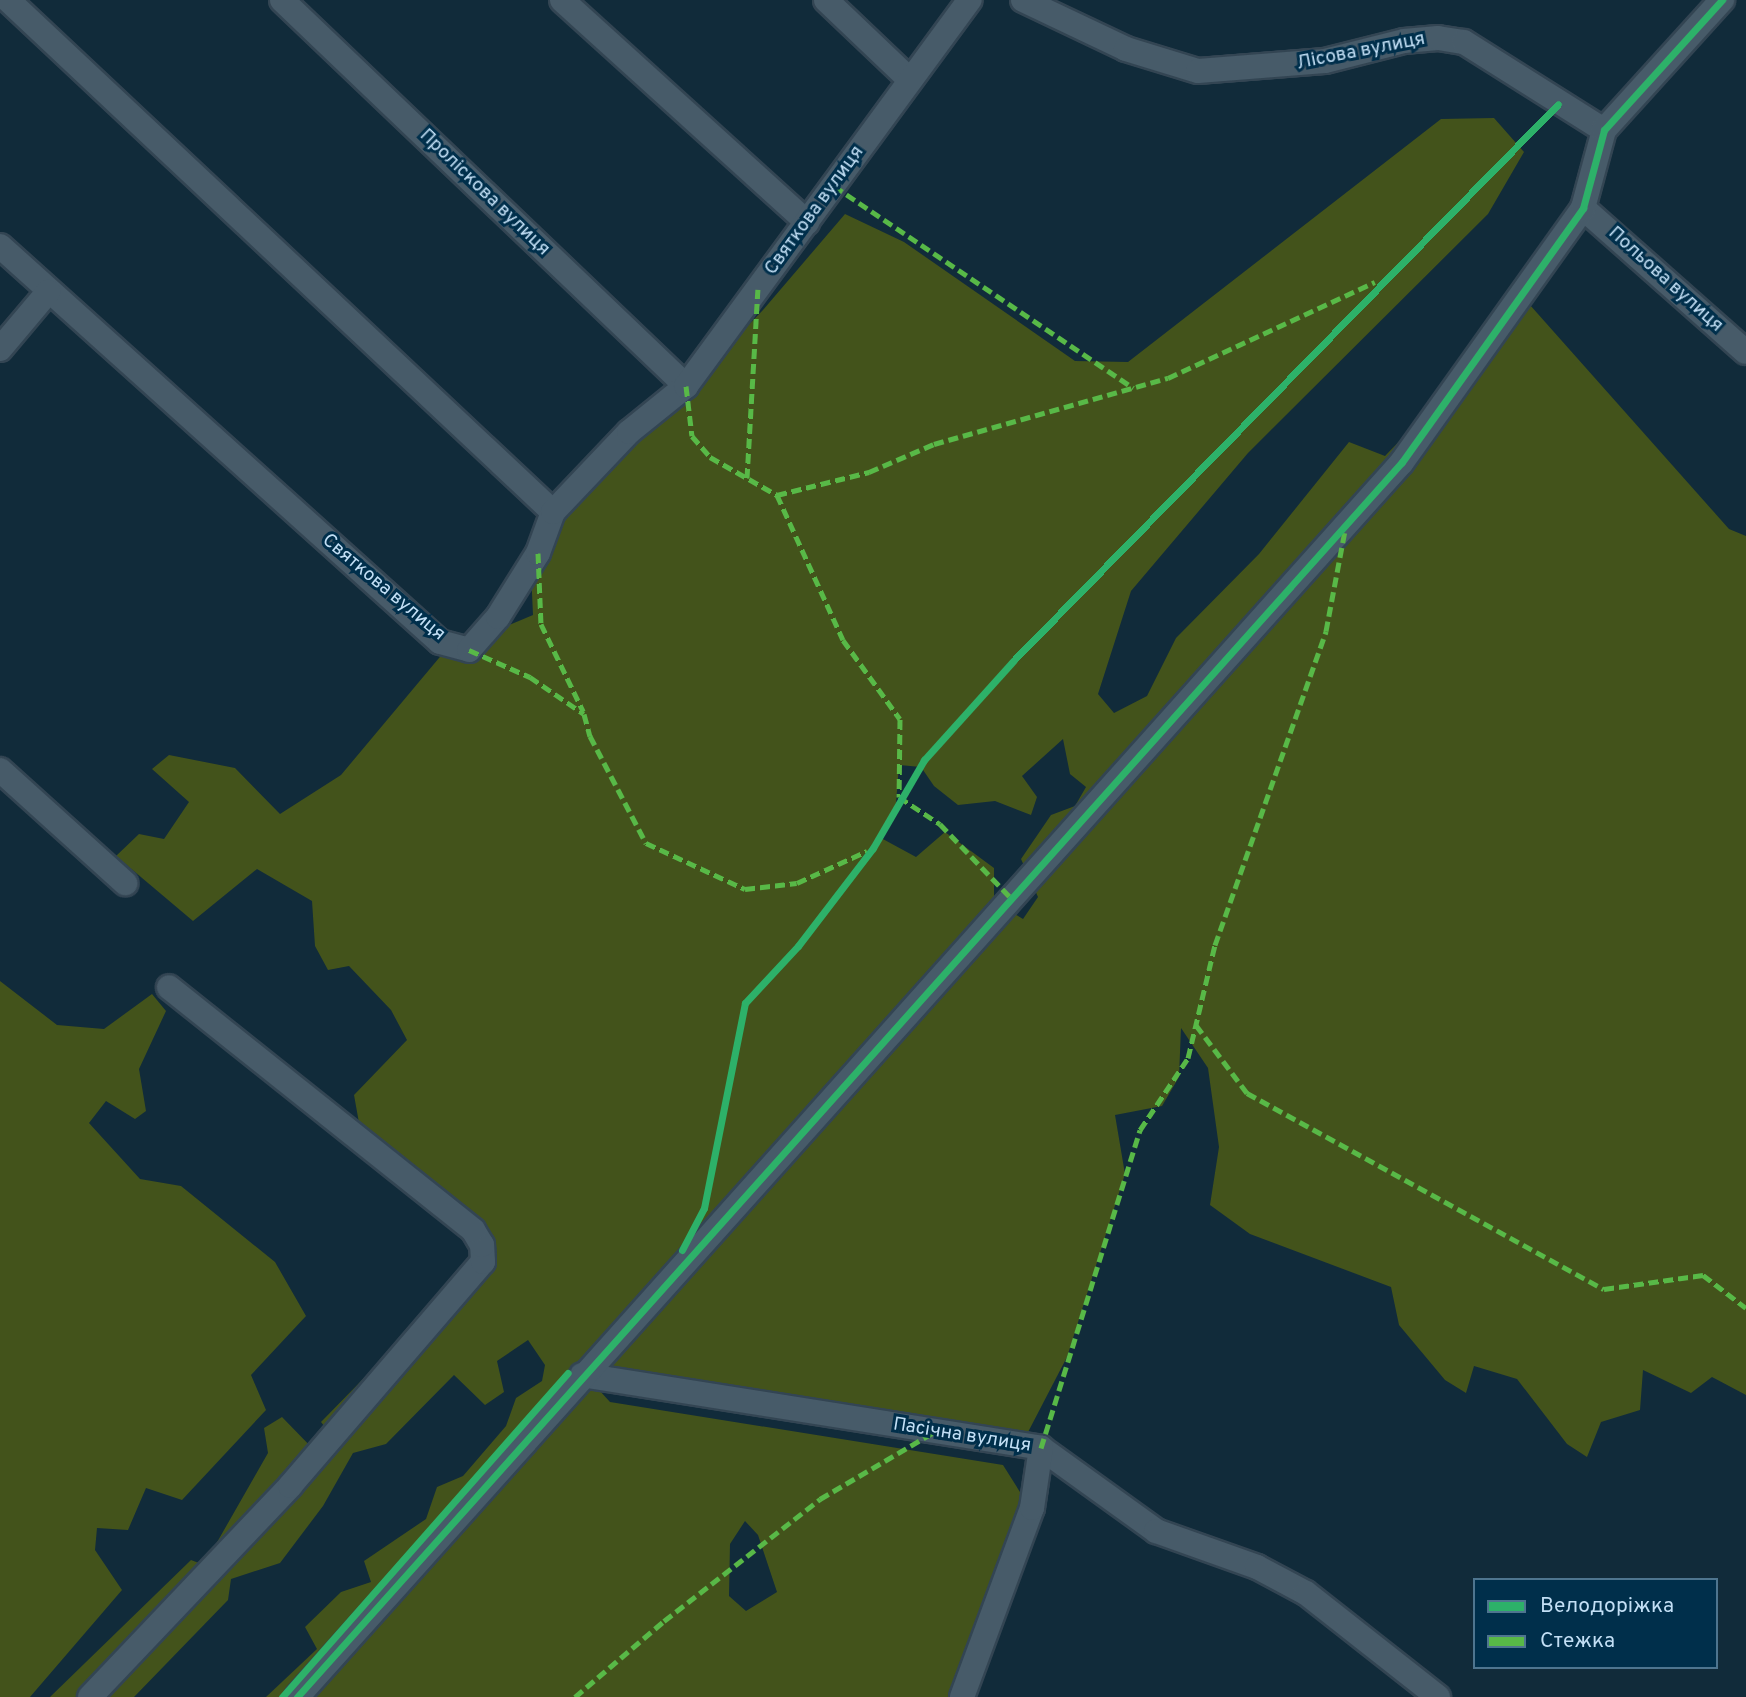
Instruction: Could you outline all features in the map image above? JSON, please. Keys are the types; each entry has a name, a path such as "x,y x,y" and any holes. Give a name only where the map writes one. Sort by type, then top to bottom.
{"street":[{"path":"8,0 554,512"},
{"name":"Проліскова вулиця","path":"282,0 686,386"},
{"path":"562,0 807,222"},
{"path":"826,0 910,80"},
{"name":"Святкова вулиця","path":"0,246 440,642 469,650 498,617 538,553 554,512 629,432 686,386 970,0"},
{"name":"Лісова вулиця","path":"1023,0 1126,49 1198,71 1325,61 1404,41 1438,38 1464,42 1604,130"},
{"path":"297,1697 582,1375 1402,461 1583,208 1604,130 1722,0"},
{"name":"Польова вулиця","path":"1583,208 1746,352"},
{"path":"0,349 48,292"},
{"path":"0,770 125,884"},
{"path":"90,1697 290,1486 483,1262 482,1245 473,1230 169,987"},
{"name":"Пасічна вулиця","path":"582,1375 1041,1448 1156,1531 1257,1567 1306,1593 1438,1697"},
{"path":"962,1697 1032,1508 1041,1448"}],"green space":[{"path":"1494,118 1524,152 1488,214 1248,453 1131,591 1098,694 1114,713 1147,696 1176,638 1259,554 1349,442 1385,456 1530,305 1729,529 1746,536 1746,1395 1712,1377 1691,1393 1643,1370 1640,1410 1601,1422 1587,1457 1567,1444 1517,1379 1474,1366 1466,1393 1445,1380 1399,1325 1391,1287 1250,1234 1210,1205 1219,1147 1208,1068 1181,1028 1179,1077 1162,1106 1115,1115 1125,1174 1067,1357 1026,1436 983,1426 873,1417 589,1379 610,1402 1003,1465 1025,1500 955,1697 266,1697 317,1649 305,1627 341,1592 371,1582 364,1561 426,1519 437,1487 463,1476 506,1426 516,1398 542,1381 545,1365 528,1340 497,1361 504,1392 485,1405 454,1375 386,1444 353,1453 323,1506 280,1563 231,1579 228,1600 134,1697 50,1697 191,1560 204,1565 268,1453 264,1428 282,1417 318,1454 337,1442 321,1422 489,1250 361,1134 354,1095 407,1040 391,1010 349,966 328,970 315,946 312,901 257,869 193,921 116,856 139,834 164,839 189,802 152,769 169,755 235,768 280,814 341,775 444,652 533,615 530,550 763,310 845,214 904,242 1075,361 1128,362 1441,119","holes":["1063,739 1070,774 1086,787 1075,806 1051,815 1021,859 1038,897 1023,919 994,901 994,868 945,832 916,857 881,838 896,803 899,765 921,767 934,786 958,805 995,801 1031,815 1037,797 1022,776","745,1521 758,1535 777,1592 746,1611 729,1596 730,1544"]},
{"path":"0,981 57,1025 104,1029 152,994 166,1011 139,1069 146,1111 135,1119 106,1101 89,1123 140,1179 181,1186 275,1262 306,1316 251,1375 266,1410 182,1500 146,1488 128,1530 97,1528 95,1550 122,1590 30,1697 0,1697"}],"marked path":[{"path":"834,186 1133,388"},
{"path":"777,495 869,472 934,444 1168,378 1375,282"},
{"path":"747,478 758,289"},
{"path":"686,386 692,436 710,457 777,495 843,640 900,719 899,797 940,824 1012,899"},
{"path":"1041,1448 1140,1130 1188,1058 1215,945 1326,631 1345,530"},
{"path":"538,553 541,624 583,711"},
{"path":"469,650 530,677 584,714 590,736 646,843 745,889 797,883 867,851"},
{"path":"1196,1025 1247,1093 1604,1289 1703,1275 1746,1308"},
{"path":"575,1697 664,1621 820,1499 934,1432"}],"cycle path":[{"path":"297,1697 1402,462 1583,208 1604,130 1722,0"},
{"path":"682,1250 704,1208 745,1003 798,946 873,848 924,760 1013,661 1558,104"},
{"path":"282,1697 568,1373"}]}
